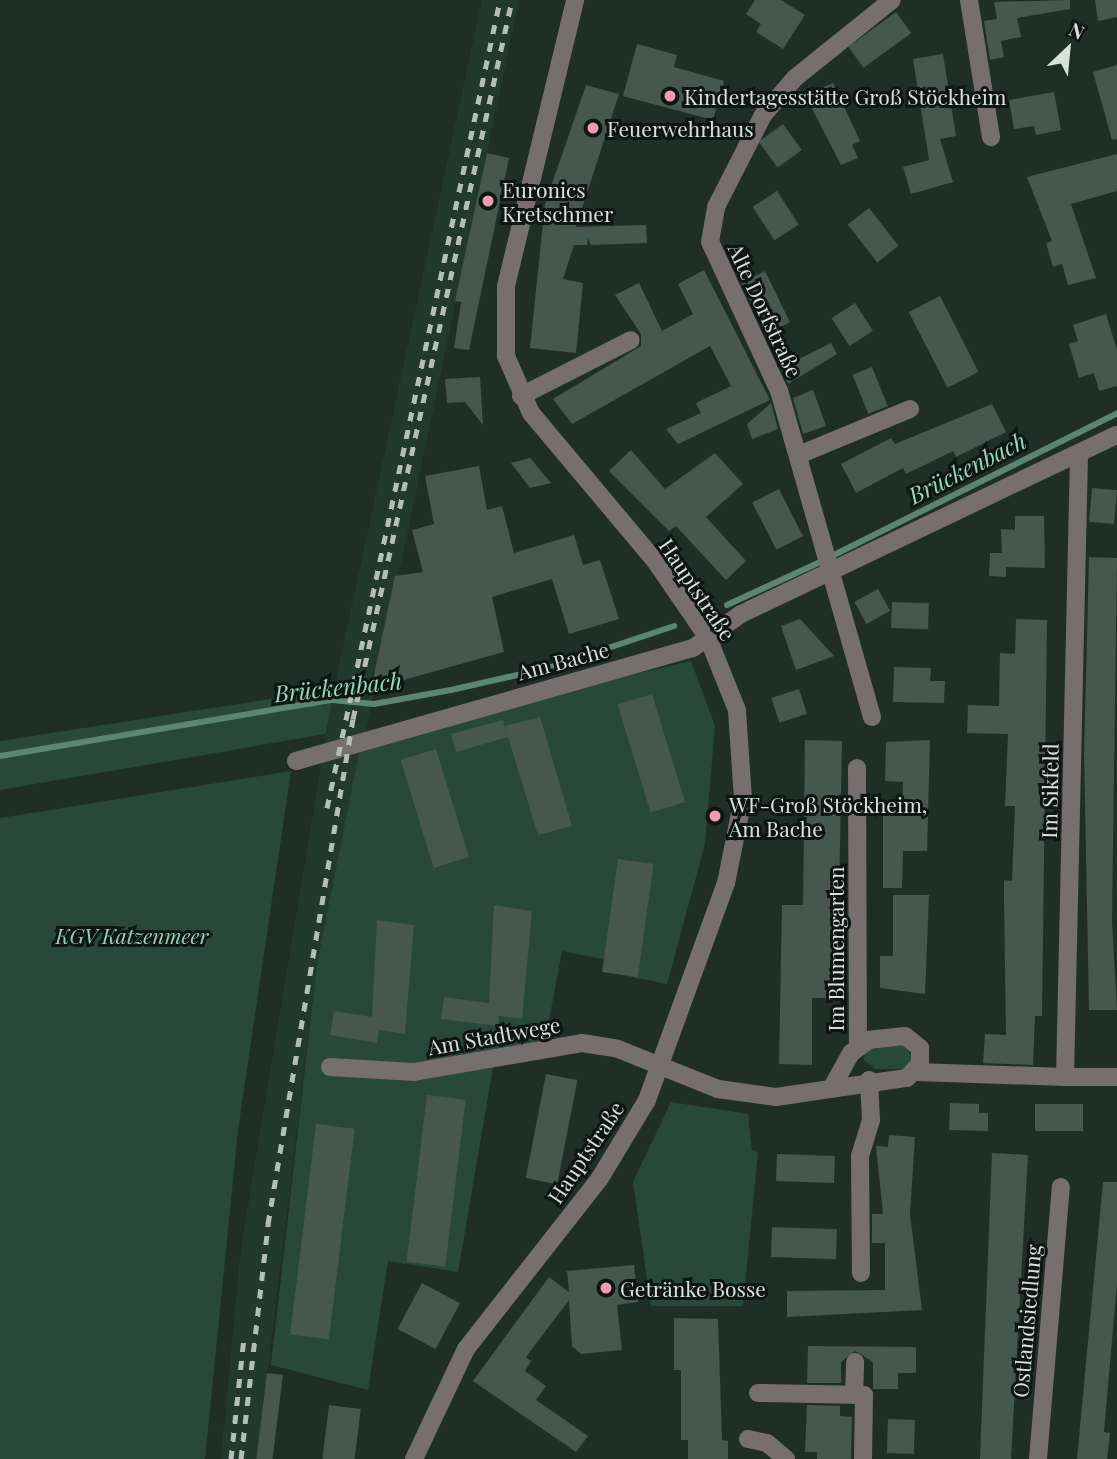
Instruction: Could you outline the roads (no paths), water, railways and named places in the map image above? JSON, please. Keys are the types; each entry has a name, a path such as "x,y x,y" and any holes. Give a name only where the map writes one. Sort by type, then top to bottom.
{"street":[{"name":"Hauptstraße","path":"414,1459 466,1349 600,1178 661,1068 726,883 743,799 737,710 708,638 656,562 521,396 506,356 506,286 575,0"},
{"name":"Alte Dorfstraße","path":"828,574 801,454 768,359 714,257 712,227 736,162 763,115 795,78 892,0"},
{"path":"969,0 991,137"},
{"path":"521,396 631,340"},
{"path":"801,454 910,410"},
{"name":"Am Bache","path":"296,761 708,638 741,614 1117,435"},
{"name":"Im Sikfeld","path":"1065,1077 1079,455"},
{"path":"828,574 872,717"},
{"name":"Im Blumengarten","path":"832,1087 858,1045 857,768"},
{"name":"Im Blumengarten","path":"858,1045 875,1038 912,1039 922,1056 916,1072"},
{"name":"Am Stadtwege","path":"330,1067 414,1072 582,1042 618,1049 661,1068"},
{"path":"661,1068 745,1094 776,1097 916,1072 1117,1077"},
{"path":"861,1273 860,1156 871,1120 869,1080"},
{"name":"Ostlandsiedlung","path":"1038,1459 1061,1187"},
{"path":"854,1395 855,1362"},
{"path":"758,1393 864,1395 863,1459"},
{"path":"748,1439 766,1443 786,1459"}],"waterway":[{"name":"Brückenbach","path":"834,555 1117,413"},
{"name":"Brückenbach","path":"727,605 820,562"},
{"name":"Brückenbach","path":"0,756 332,700 374,704 451,690 548,668 674,626"}],"railway":[{"path":"327,808 500,0"},
{"path":"241,1459 268,1224 353,719 512,0"},
{"path":"231,1459 244,1337"}],"place":[{"name":"Kindertagesstätte Groß Stöckheim","path":"670,96"},
{"name":"Feuerwehrhaus","path":"593,128"},
{"name":"Euronics Kretschmer","path":"488,201"},
{"name":"WF-Groß Stöckheim, Am Bache","path":"715,816"},
{"name":"Getränke Bosse","path":"606,1288"}],"park label":[{"name":"KGV Katzenmeer","path":"132,935"}]}
